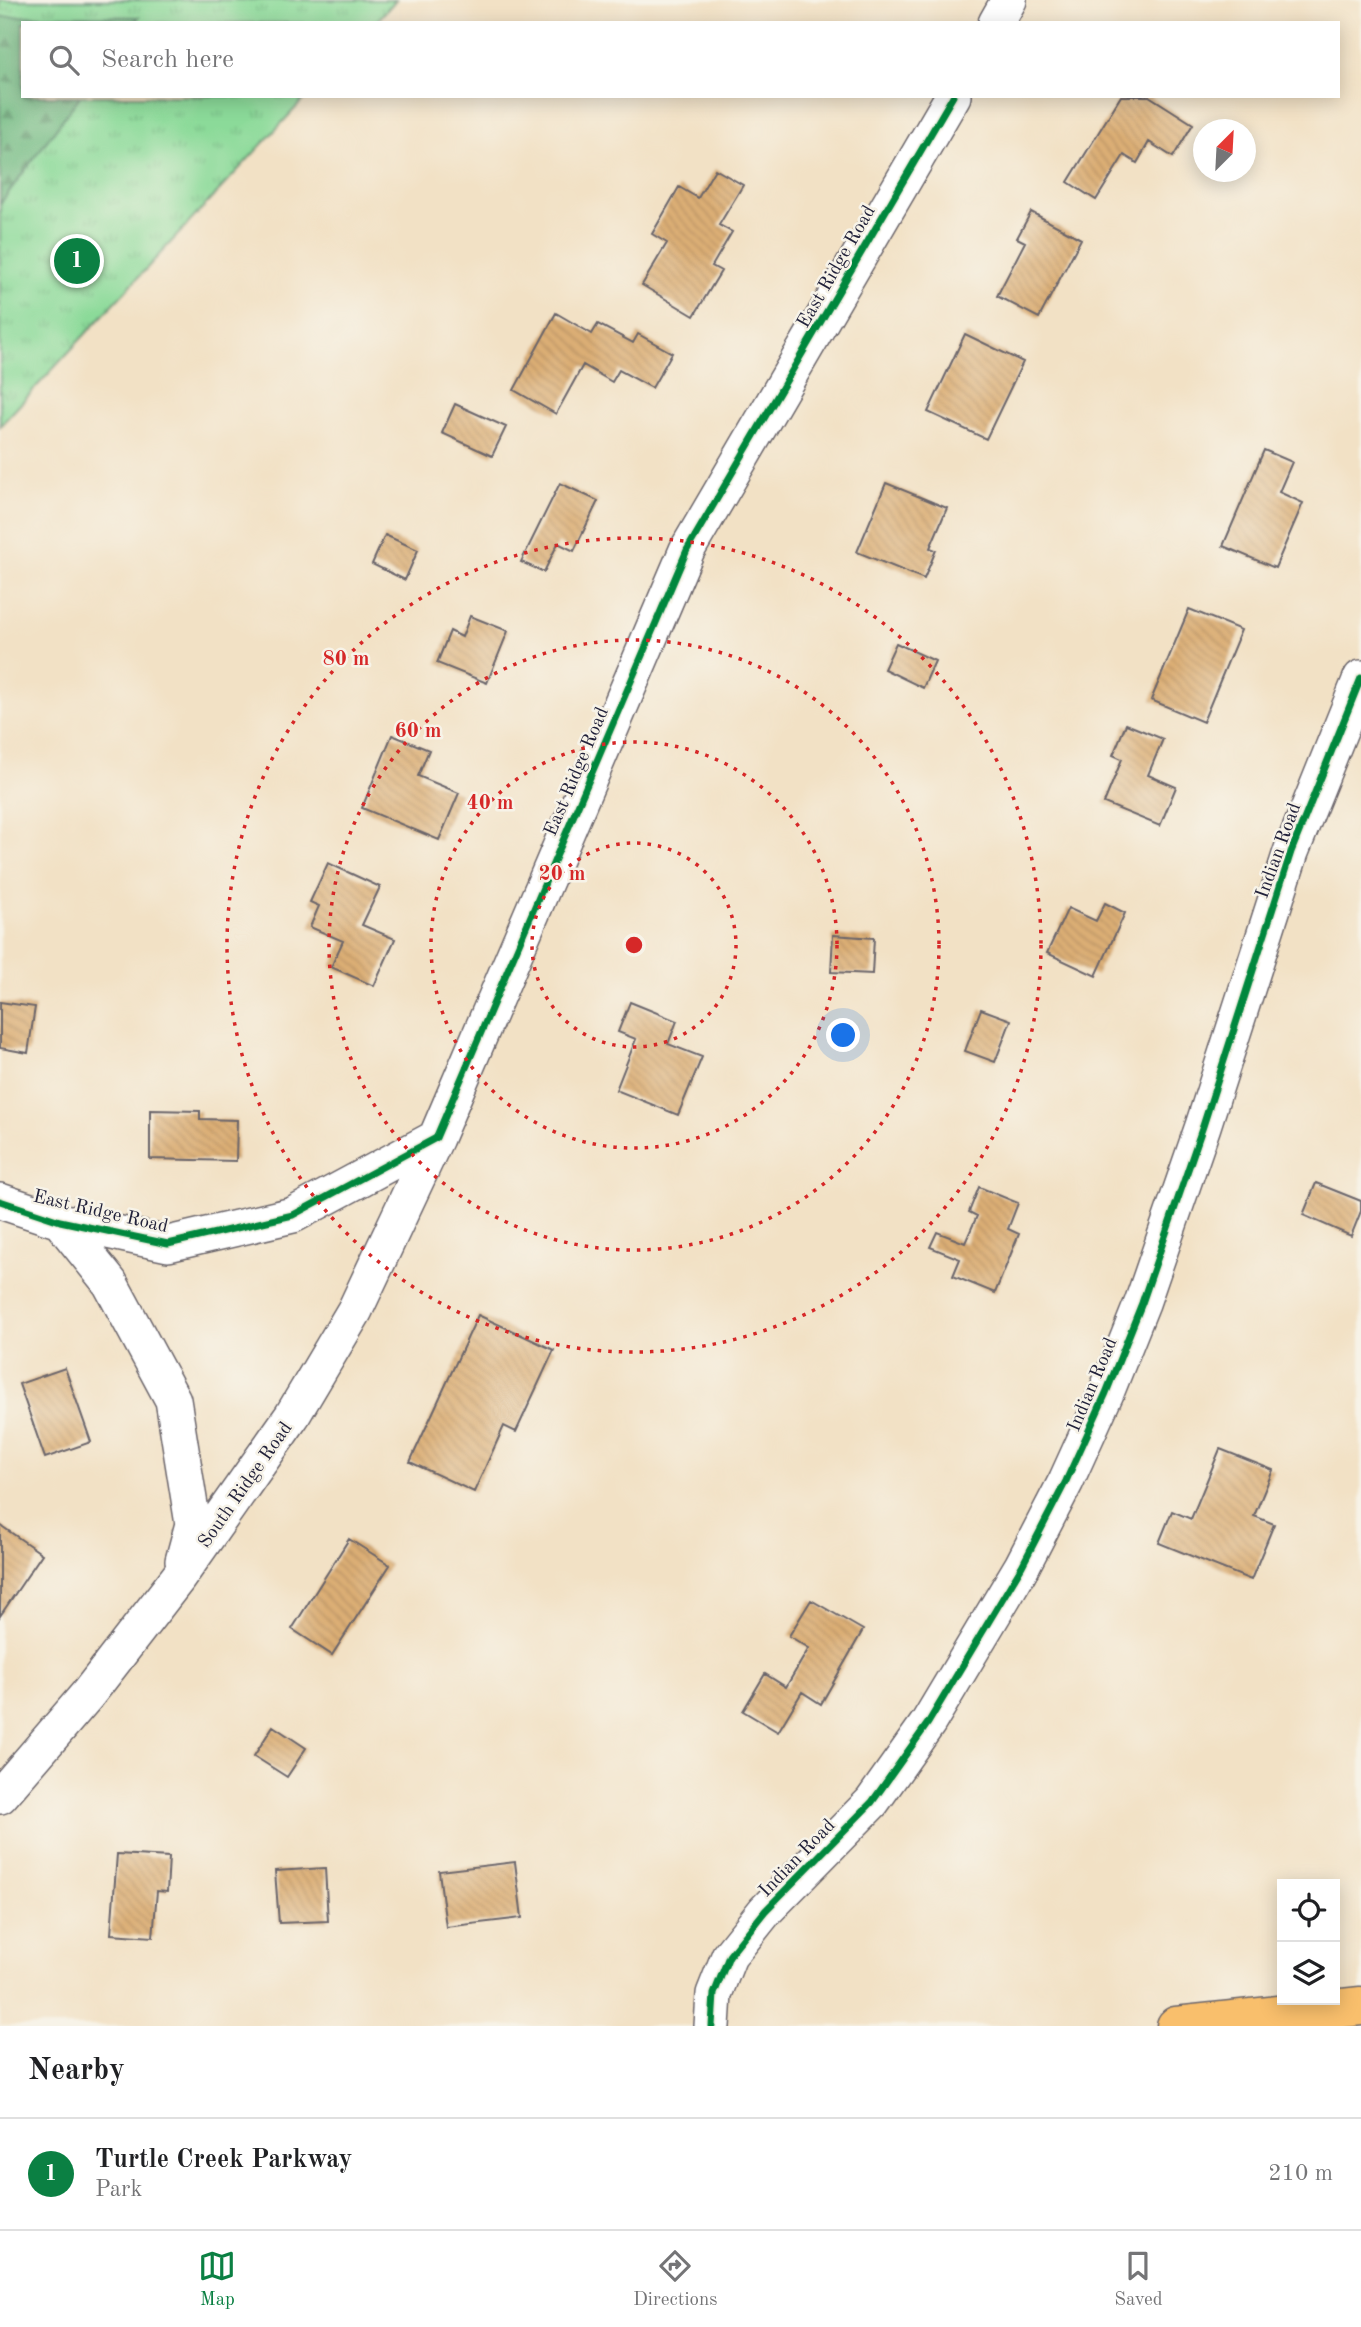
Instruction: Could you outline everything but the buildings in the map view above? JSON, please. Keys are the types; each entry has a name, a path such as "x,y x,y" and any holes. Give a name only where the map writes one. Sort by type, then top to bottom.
{"main road":[{"path":"1176,2026 1361,2006"}],"street":[{"path":"997,21 1009,0"},
{"name":"East Ridge Road","path":"0,1201 60,1221 168,1244 293,1215 436,1138 687,550 952,98"},
{"name":"Indian Road","path":"712,2026 715,1994 729,1956 765,1911 872,1802 928,1723 1022,1566 1066,1481 1106,1393 1142,1303 1203,1126 1291,852 1361,678"},
{"name":"South Ridge Road","path":"0,1796 88,1694 178,1578 292,1416 355,1310 436,1138"},
{"name":"East Ridge Road","path":"60,1221 110,1283 173,1400 193,1524 178,1578"}],"green space":[{"path":"0,0 396,0 377,21 21,21 21,98 305,98 0,426"},
{"path":"0,17 139,17 136,21 21,21 21,98 79,98 0,204"}],"cycle path":[{"path":"0,1201 60,1221 168,1244 293,1215 436,1138 687,550 952,98"},
{"path":"712,2026 714,1994 729,1956 765,1911 872,1802 928,1723 1022,1566 1066,1481 1106,1393 1142,1303 1203,1126 1291,852 1361,678"}],"place":[{"name":"Turtle Creek Parkway","path":"77,261"}]}
